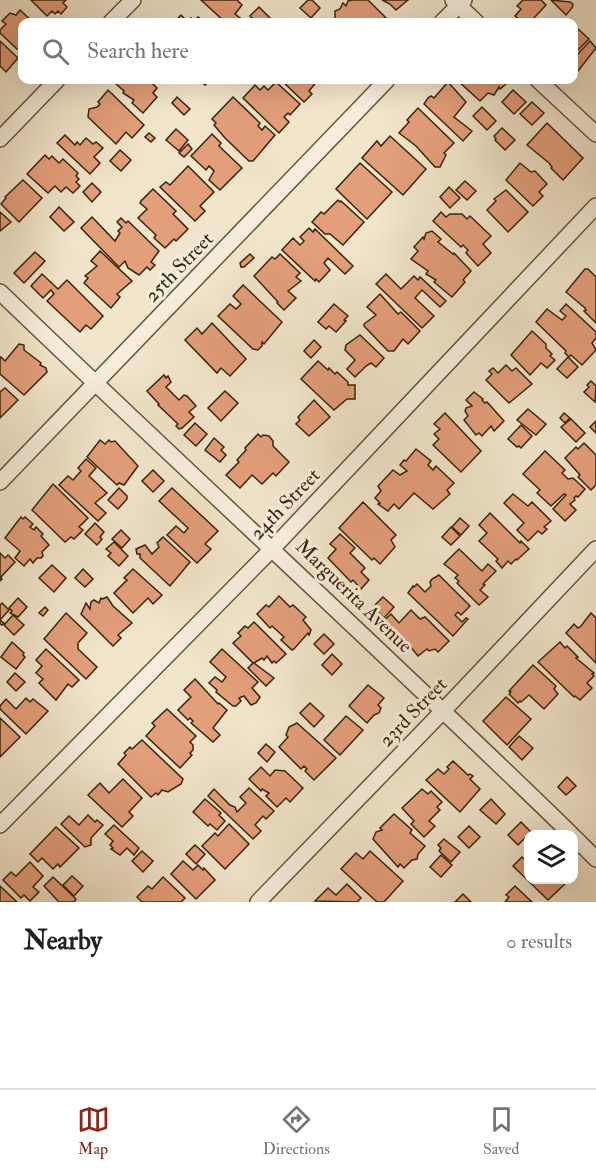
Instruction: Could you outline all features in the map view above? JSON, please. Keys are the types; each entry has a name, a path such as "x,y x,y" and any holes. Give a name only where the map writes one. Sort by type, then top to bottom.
{"street":[{"path":"115,18 133,0"},
{"path":"445,18 458,2 472,18"},
{"path":"0,139 53,84"},
{"name":"25th Street","path":"0,482 383,84"},
{"path":"542,84 596,134"},
{"name":"24th Street","path":"0,825 273,548 596,206"},
{"name":"Marguerita Avenue","path":"0,292 273,548 566,830"},
{"name":"23rd Street","path":"258,902 596,549"},
{"name":"Marguerita Avenue","path":"578,842 596,859"}],"building":[{"path":"31,0 66,0 63,3 67,7 61,14 58,11 55,14 52,11 47,16"},
{"path":"201,0 237,0 242,5 235,14 240,18 221,18"},
{"path":"308,0 312,0 320,8 311,18 300,8"},
{"path":"368,0 386,18 335,18 335,11 340,9 343,3 346,6 348,1"},
{"path":"382,0 408,0 396,10"},
{"path":"523,0 541,0 546,5 534,18 517,18 515,16 521,9 517,6"},
{"path":"551,0 570,2 573,4 572,8 566,15"},
{"path":"259,7 270,18 252,18 250,16"},
{"path":"20,10 29,18 18,18 18,49 0,33 6,24 2,21 10,13 16,15"},
{"path":"578,29 589,39 578,50"},
{"path":"0,41 18,58 6,72 0,66"},
{"path":"590,41 596,48 578,71 578,54"},
{"path":"116,84 153,84 157,88 153,93 157,97 143,113 132,103 134,100 123,93 124,91"},
{"path":"274,84 278,84 300,104 290,115 288,113 284,117 289,122 279,133 243,98 255,85 260,90 264,86 268,90"},
{"path":"285,84 315,84 309,91 312,94 304,102"},
{"path":"446,84 450,84 466,102 454,117 472,131 463,141 424,104 431,96 434,98"},
{"path":"461,84 506,84 500,89 499,87 494,95 488,93 480,101"},
{"path":"108,90 144,125 132,138 126,132 116,144 88,117 89,109 100,104 98,102"},
{"path":"513,90 526,102 514,114 502,102"},
{"path":"177,97 190,109 184,115 172,103"},
{"path":"233,97 260,123 258,126 262,130 265,126 275,135 253,161 249,161 225,138 212,119"},
{"path":"532,102 544,113 532,125 520,114"},
{"path":"482,107 496,121 487,130 473,116"},
{"path":"418,108 454,143 444,153 446,155 440,167 435,167 416,146 399,133"},
{"path":"547,123 583,158 563,180 549,163 527,145"},
{"path":"502,128 515,140 505,150 494,136"},
{"path":"176,129 188,140 179,151 166,140"},
{"path":"149,133 155,138 151,142 145,137"},
{"path":"212,134 221,143 219,146 242,168 220,190 209,180 214,171 209,166 206,170 191,156"},
{"path":"65,135 75,145 77,142 80,145 86,138 103,148 94,157 100,163 90,174 57,143"},
{"path":"390,136 426,169 403,195 362,158 377,141 381,146"},
{"path":"188,144 192,149 184,157 179,153"},
{"path":"120,150 131,160 121,171 110,161"},
{"path":"45,155 49,159 52,156 59,163 63,159 78,173 76,176 79,179 76,182 80,186 73,193 66,187 61,192 55,186 48,193 27,174"},
{"path":"360,163 392,192 367,219 336,189"},
{"path":"520,163 531,172 535,171 547,184 539,192 543,196 533,206 506,180"},
{"path":"188,166 214,192 200,206 205,211 195,221 160,187 166,182 170,185"},
{"path":"23,180 42,198 19,222 1,204"},
{"path":"465,181 476,191 467,200 456,190"},
{"path":"92,183 101,192 92,202 83,192"},
{"path":"449,187 460,198 450,208 440,197"},
{"path":"153,189 176,211 173,214 188,229 165,248 154,238 156,235 138,218 147,209 140,203 141,201"},
{"path":"506,190 528,212 508,232 487,210 496,201 494,199"},
{"path":"338,200 364,222 343,245 330,234 325,234 312,222 321,212 324,214"},
{"path":"59,207 74,222 64,231 50,217"},
{"path":"0,212 11,222 0,231"},
{"path":"441,212 446,217 450,214 462,214 467,219 470,216 491,236 483,244 491,253 478,266 466,253 468,250 463,245 461,247 433,221"},
{"path":"92,217 115,241 122,227 117,222 121,218 126,223 128,221 159,251 151,262 155,265 150,270 147,267 139,275 128,268 125,261 119,267 81,228"},
{"path":"309,228 313,232 315,229 353,266 345,274 328,258 324,263 330,270 319,282 316,279 315,281 282,250 293,238 300,245 304,241 300,237"},
{"path":"432,231 441,239 438,242 454,253 471,271 452,297 434,282 436,280 426,274 428,271 411,259 418,251 414,247 423,237 424,239 426,233"},
{"path":"100,251 132,281 117,294 120,297 111,308 84,283 88,278 85,276 97,266 91,261"},
{"path":"35,252 45,261 24,283 14,273"},
{"path":"250,254 254,258 241,267 240,263"},
{"path":"280,254 300,273 296,277 301,281 288,291 296,298 284,310 254,276 272,257 275,259"},
{"path":"585,269 596,277 596,323 584,311 585,308 566,292"},
{"path":"42,274 58,289 67,280 103,316 91,329 86,325 80,332 47,301 54,294 51,290 43,298 31,286"},
{"path":"386,274 401,289 414,276 418,280 420,277 446,301 440,307 422,290 415,298 434,316 422,328 376,284"},
{"path":"243,285 282,322 264,344 262,342 258,350 253,349 218,316 230,304 236,309 241,304 233,296"},
{"path":"380,294 398,314 401,312 420,331 408,344 403,339 394,351 388,351 364,326 376,315 367,307"},
{"path":"334,304 348,316 336,332 329,326 326,329 318,322"},
{"path":"566,304 596,332 596,338 592,343 596,350 582,365 571,355 569,357 566,351 536,322 547,309 562,320 566,316 560,311"},
{"path":"212,323 246,359 230,376 221,368 217,373 185,340 197,328 202,334"},
{"path":"532,331 546,344 546,348 552,354 550,356 555,360 547,368 541,363 530,375 511,355"},
{"path":"360,335 384,358 376,367 371,363 366,366 355,377 347,369 355,360 345,350 346,345"},
{"path":"314,340 321,347 311,358 304,351"},
{"path":"19,344 24,345 24,350 41,363 40,365 46,368 47,372 24,395 0,374 1,357 5,361"},
{"path":"568,357 578,367 567,378 557,369"},
{"path":"318,361 328,370 329,368 335,374 337,372 348,382 348,385 355,385 355,399 347,399 334,410 301,379"},
{"path":"506,365 512,371 516,368 532,384 509,403 486,380 492,374 489,371 493,368 498,373"},
{"path":"164,375 166,378 168,376 171,382 166,387 179,400 184,395 187,396 196,406 189,412 194,417 179,429 176,426 178,424 147,391"},
{"path":"591,381 596,386 595,402 584,392"},
{"path":"5,388 18,400 0,418 0,392"},
{"path":"225,391 238,403 221,421 208,408"},
{"path":"474,392 485,403 487,402 504,421 494,431 491,426 482,436 479,433 476,435 464,420 468,416 466,408 472,406 466,400"},
{"path":"314,400 330,417 309,436 296,424 300,420 298,417"},
{"path":"528,409 546,424 536,435 517,420"},
{"path":"445,413 481,451 461,472 433,445 439,439 434,434 440,429 434,424"},
{"path":"564,413 570,418 565,423 560,418"},
{"path":"571,419 585,433 576,442 561,427"},
{"path":"596,421 596,433 590,427"},
{"path":"195,423 207,434 196,446 184,435"},
{"path":"521,425 532,436 521,448 508,439"},
{"path":"258,434 261,437 269,436 273,441 273,446 289,462 276,476 273,473 262,484 252,475 240,488 226,475 239,462 237,460 246,450 245,448"},
{"path":"214,438 224,447 221,450 226,455 220,462 205,450"},
{"path":"100,440 105,444 109,440 115,441 138,466 124,485 119,483 117,485 87,457"},
{"path":"584,443 596,455 596,485 591,490 578,477 580,475 565,458 576,447 578,449"},
{"path":"416,449 431,461 428,465 433,470 436,466 454,483 447,490 450,494 433,509 414,493 399,509 394,504 388,511 378,504 380,503 375,498 381,491 378,486 393,470 400,475 407,471 400,465"},
{"path":"545,451 565,470 562,473 568,479 573,478 585,489 570,504 576,510 565,521 553,509 566,495 564,494 551,506 537,493 540,490 523,474"},
{"path":"86,459 96,468 89,476 107,493 95,503 106,513 98,521 59,485 68,476 73,480 81,471 78,468"},
{"path":"153,470 164,481 153,492 142,481"},
{"path":"53,484 88,518 79,527 83,530 74,539 71,537 65,542 32,510"},
{"path":"119,488 127,499 118,509 108,500"},
{"path":"172,488 218,531 205,544 211,549 197,563 167,535 176,526 184,533 188,528 159,501"},
{"path":"513,494 528,506 532,502 551,521 544,527 547,529 542,534 538,531 528,541 517,530 524,523 504,503"},
{"path":"363,502 396,535 391,540 395,547 380,564 374,558 372,560 339,528"},
{"path":"490,513 529,549 511,564 508,561 502,568 496,561 498,559 479,541 487,533 479,525"},
{"path":"21,517 23,519 25,517 33,524 30,527 34,530 36,527 43,534 41,536 49,545 42,552 41,558 37,558 33,563 30,559 24,566 15,558 20,551 5,538"},
{"path":"460,518 469,526 461,535 452,527"},
{"path":"95,523 104,532 97,545 85,534"},
{"path":"451,527 460,536 451,545 442,537"},
{"path":"121,530 130,539 122,548 112,539"},
{"path":"340,534 355,548 350,553 365,568 361,572 369,580 361,589 328,558 336,549 330,544"},
{"path":"163,537 190,562 170,586 140,558 136,549 145,545 152,554 159,547 157,543"},
{"path":"114,542 128,556 119,566 108,556 111,553 106,549"},
{"path":"459,549 482,571 488,564 496,571 480,590 488,597 479,605 457,583 459,581 455,578 458,575 444,564"},
{"path":"0,553 5,558 8,555 15,562 0,581"},
{"path":"52,565 66,578 54,592 39,578"},
{"path":"83,569 93,579 85,587 75,578"},
{"path":"133,569 162,595 153,604 148,598 133,613 114,593 127,580 124,578"},
{"path":"439,575 470,606 461,615 458,612 455,615 462,622 468,619 453,636 408,593 417,584 425,592 431,586 432,579"},
{"path":"279,596 290,607 293,605 306,617 303,620 311,630 309,635 308,633 292,650 281,640 284,637 272,626 270,628 257,614 266,605 269,607"},
{"path":"107,597 113,606 132,623 118,635 121,638 113,646 81,614 86,603 90,609 91,602 94,600 99,603 101,598"},
{"path":"383,597 394,607 384,618 373,607"},
{"path":"18,598 27,607 18,617 10,613 12,611 9,608"},
{"path":"2,603 9,610 0,620 0,605"},
{"path":"45,607 48,610 43,616 39,613"},
{"path":"411,610 420,619 425,617 449,641 438,652 435,649 429,651 427,649 418,656 405,640 401,643 381,623 391,614 399,623"},
{"path":"66,613 87,633 78,643 78,649 97,667 86,679 44,639"},
{"path":"591,613 596,618 596,663 566,633 574,624 578,628 581,626"},
{"path":"13,615 24,625 14,635 4,625"},
{"path":"254,622 286,654 276,663 274,661 272,663 267,656 264,660 262,658 254,663 274,678 266,686 248,668 253,663 233,643 241,636 238,633 245,626 248,628"},
{"path":"324,634 334,644 324,654 314,644"},
{"path":"12,642 24,653 25,657 16,669 1,657"},
{"path":"560,642 594,673 587,683 592,688 580,700 574,697 538,662"},
{"path":"46,649 79,680 72,687 68,684 56,700 39,683 43,679 36,673 42,666 36,660"},
{"path":"222,649 258,682 252,688 260,697 256,703 251,705 244,696 239,698 241,701 236,706 233,706 209,683 215,677 222,682 226,677 210,662"},
{"path":"332,654 342,664 332,675 322,665"},
{"path":"533,665 556,686 554,689 558,694 544,709 529,695 518,703 509,694 511,692 509,691"},
{"path":"15,673 25,682 16,691 7,682"},
{"path":"195,679 218,704 227,710 213,728 220,735 213,742 191,723 193,721 190,718 188,720 178,710 191,697 184,690"},
{"path":"368,685 384,698 378,705 381,708 379,713 367,723 349,706"},
{"path":"506,697 531,719 507,745 483,721"},
{"path":"26,698 30,702 33,699 48,711 26,734 0,709 0,706 6,699 16,709"},
{"path":"310,703 324,716 314,727 300,713"},
{"path":"167,709 196,736 190,742 193,745 190,753 192,755 180,768 146,736 155,726 152,723"},
{"path":"346,716 363,730 340,755 324,740"},
{"path":"0,718 20,737 0,757"},
{"path":"297,723 336,758 314,780 305,771 307,769 304,766 301,769 279,747 288,737 286,735 289,727"},
{"path":"519,736 533,748 522,760 509,747"},
{"path":"142,740 183,779 181,784 168,792 162,790 158,795 156,793 151,797 118,764 130,747 132,749"},
{"path":"266,744 275,752 267,762 258,753"},
{"path":"453,761 468,775 473,776 470,779 480,789 460,812 426,780 438,769 444,774"},
{"path":"261,767 270,776 275,770 285,771 303,788 290,802 286,798 277,807 266,796 269,793 262,789 261,791 249,779"},
{"path":"567,777 576,786 566,795 558,787"},
{"path":"123,779 142,798 129,812 133,816 122,827 88,795 100,783 109,793"},
{"path":"249,788 274,811 266,819 263,816 255,825 261,831 253,839 208,796 214,789 235,807 237,812 246,803 240,797"},
{"path":"422,789 428,794 431,791 442,802 437,807 440,810 429,821 435,826 424,837 411,824 414,821 402,808"},
{"path":"205,799 221,813 219,815 225,821 217,830 210,824 208,826 193,812"},
{"path":"491,799 505,814 496,824 480,810"},
{"path":"394,814 425,846 417,859 412,860 404,868 400,864 398,867 373,839 376,832 382,830 380,828"},
{"path":"88,815 95,822 97,820 103,825 91,838 91,845 85,847 61,824 69,816 79,825"},
{"path":"521,822 529,830 524,830 524,839 518,845 508,835"},
{"path":"229,824 249,844 225,869 202,846 215,833 218,836"},
{"path":"114,825 139,848 134,855 127,848 120,855 111,849 113,848 110,845 113,841 105,834"},
{"path":"469,826 480,837 469,848 458,837"},
{"path":"56,827 79,848 60,867 58,864 53,869 42,858 38,862 30,854"},
{"path":"444,839 460,852 451,862 439,851 441,848 438,845"},
{"path":"195,845 205,854 196,864 186,854"},
{"path":"142,851 153,861 143,872 132,861"},
{"path":"370,851 403,881 384,902 377,902 341,869 356,853 363,859"},
{"path":"441,855 452,865 441,877 430,867"},
{"path":"522,857 524,877 513,866"},
{"path":"183,861 193,870 198,865 203,870 204,868 215,880 196,899 171,874"},
{"path":"30,862 43,876 33,887 39,892 30,901 24,895 21,898 3,880 11,872 16,876"},
{"path":"72,876 83,886 74,896 63,885"},
{"path":"53,877 76,899 74,902 59,902 44,886"},
{"path":"163,877 185,898 181,902 142,902 137,897 148,886 152,889"},
{"path":"347,884 361,898 357,902 315,901 328,888 336,895"},
{"path":"532,884 565,884 548,900"},
{"path":"0,886 17,902 0,902"},
{"path":"515,886 532,902 505,902 509,897 506,895"},
{"path":"463,894 471,902 455,902"}]}
